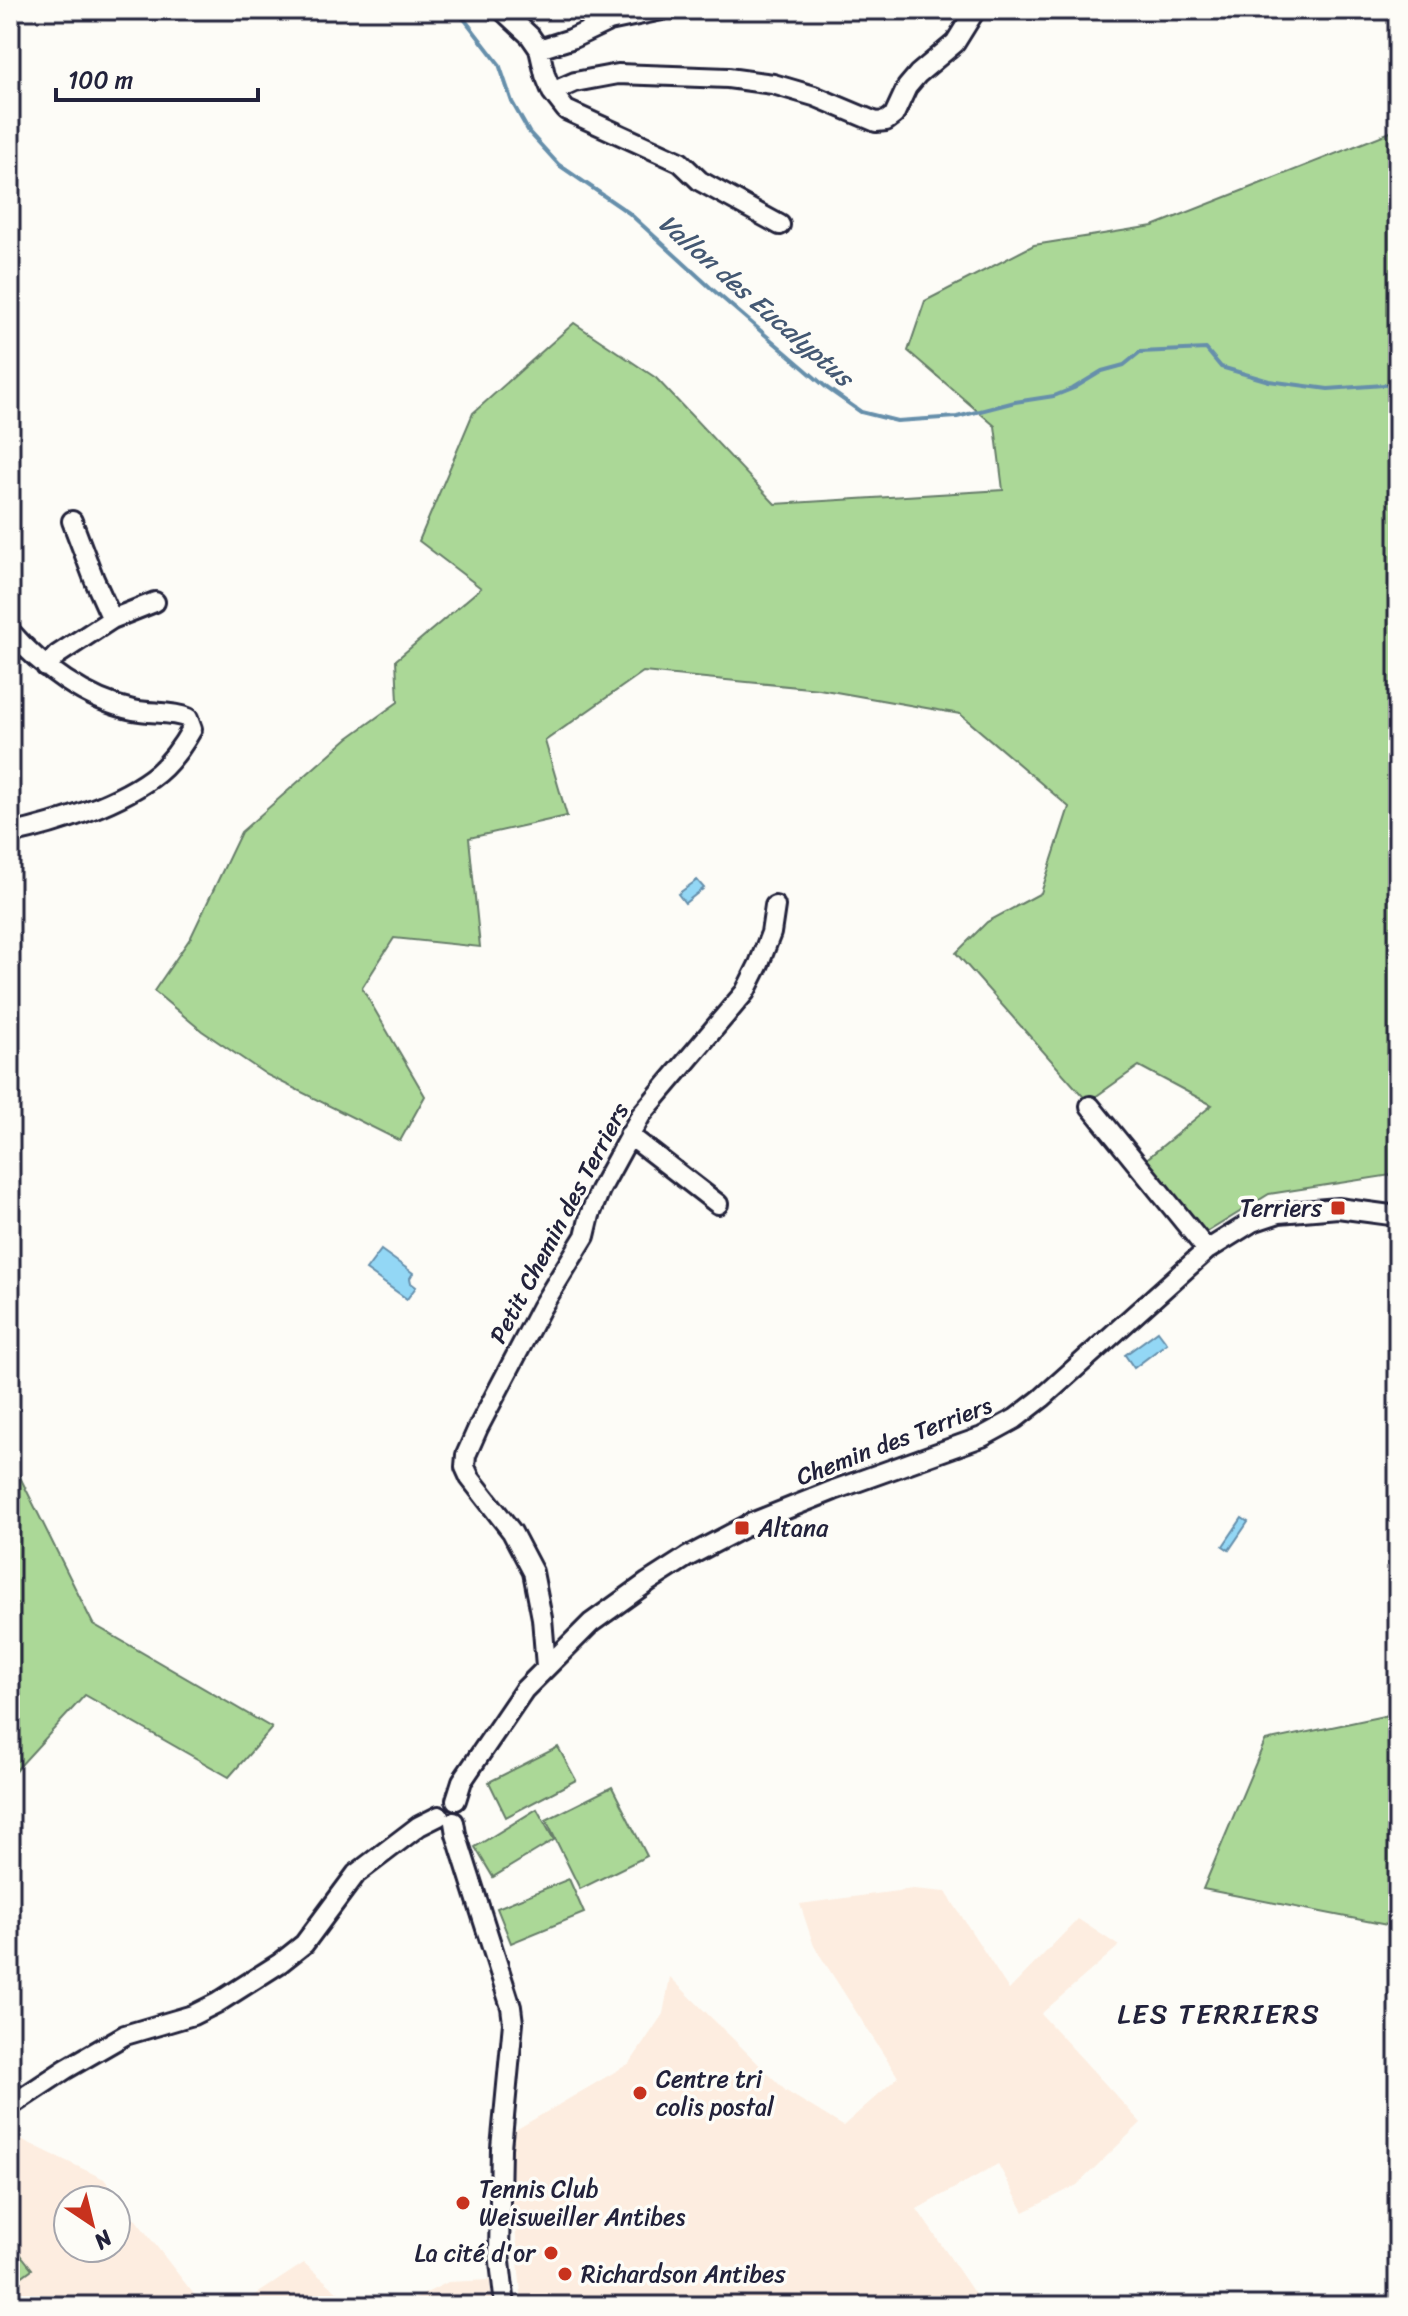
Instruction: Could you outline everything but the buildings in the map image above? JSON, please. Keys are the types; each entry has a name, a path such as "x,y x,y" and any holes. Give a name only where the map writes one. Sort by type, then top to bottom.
{"street":[{"path":"502,10 530,36 539,49 552,92 566,110 680,162 711,187 780,225"},
{"path":"539,49 571,39 609,21 662,10"},
{"path":"552,92 575,82 618,74 728,78 773,84 814,96 876,122 886,121 894,115 907,87 955,43 973,14"},
{"path":"72,521 112,619"},
{"path":"46,667 57,655 112,619 155,602"},
{"path":"10,631 27,652 46,667 103,701 153,714 178,714 188,718 192,729 182,746 159,772 131,793 74,815 10,834"},
{"name":"Petit Chemin des Terriers","path":"546,1666 539,1595 533,1572 512,1532 470,1478 465,1467 466,1455 541,1308 585,1236 600,1190 641,1115 745,992 771,933 775,906"},
{"path":"1090,1106 1207,1250"},
{"path":"629,1135 718,1204"},
{"name":"Chemin des Terriers","path":"446,1819 438,1808 442,1802 456,1800 462,1781 524,1690 591,1623 661,1574 715,1541 754,1522 982,1437 1015,1419 1207,1250 1252,1222 1279,1213 1338,1208 1398,1216"},
{"path":"10,2106 125,2035 193,2015 280,1963 304,1944 356,1874 419,1826 446,1819 511,2007 513,2023 501,2148 499,2253 505,2306"}],"shaded area":[{"path":"913,1889 946,1892 1009,1990 1078,1919 1119,1946 1041,2014 1141,2123 1077,2185 1024,2212 998,2164 917,2209 983,2306 522,2306 507,2135 630,2063 663,2014 670,1977 786,2091 843,2126 898,2077 814,1946 800,1904"},
{"path":"10,2134 104,2179 108,2184 52,2184 52,2264 132,2264 132,2215 203,2306 10,2306"},
{"path":"304,2263 354,2306 239,2306"},
{"path":"490,2280 492,2306 401,2306 448,2282"}],"green space":[{"path":"1112,10 1249,10 1246,13 1113,15"},
{"path":"1398,129 1398,1174 1269,1194 1204,1234 1143,1162 1212,1105 1139,1066 1088,1102 956,953 987,922 1041,893 1069,807 960,714 819,689 643,672 545,741 567,816 469,838 480,947 394,938 362,988 425,1096 400,1141 267,1075 202,1031 154,991 191,937 241,832 348,738 398,702 396,660 481,588 419,541 473,413 574,323 656,378 775,504 1003,490 995,426 908,351 925,301 1034,245 1153,226"},
{"path":"10,1457 93,1624 272,1728 229,1777 85,1695 10,1777"},
{"path":"1398,1713 1398,1925 1203,1889 1265,1741"},
{"path":"558,1747 576,1780 506,1817 489,1782"},
{"path":"612,1787 647,1856 580,1889 546,1820"},
{"path":"537,1809 554,1840 493,1877 475,1847"},
{"path":"569,1879 584,1913 511,1943 497,1908"},
{"path":"14,2246 32,2269 10,2285 10,2249"}],"water":[{"path":"697,880 704,888 685,903 678,894"},
{"path":"381,1250 413,1273 411,1283 416,1287 407,1299 366,1270"},
{"path":"1158,1331 1167,1343 1134,1368 1125,1355"},
{"path":"1242,1518 1248,1522 1229,1550 1223,1546"}],"waterway":[{"name":"Vallon des Eucalyptus","path":"453,10 465,20 499,64 512,102 529,132 559,165 629,213 827,388 861,412 897,421 957,417 1054,396 1102,371 1124,365 1140,352 1206,349 1221,367 1269,381 1328,389 1398,384"}],"place":[{"name":"Terriers","path":"1338,1208"},
{"name":"Altana","path":"742,1528"},
{"name":"Centre tri colis postal","path":"640,2093"},
{"name":"Tennis Club Weisweiller Antibes","path":"463,2203"},
{"name":"La cité d'or","path":"551,2253"},
{"name":"Richardson Antibes","path":"565,2274"}],"district":[{"name":"LES TERRIERS","path":"1219,2013"}]}
